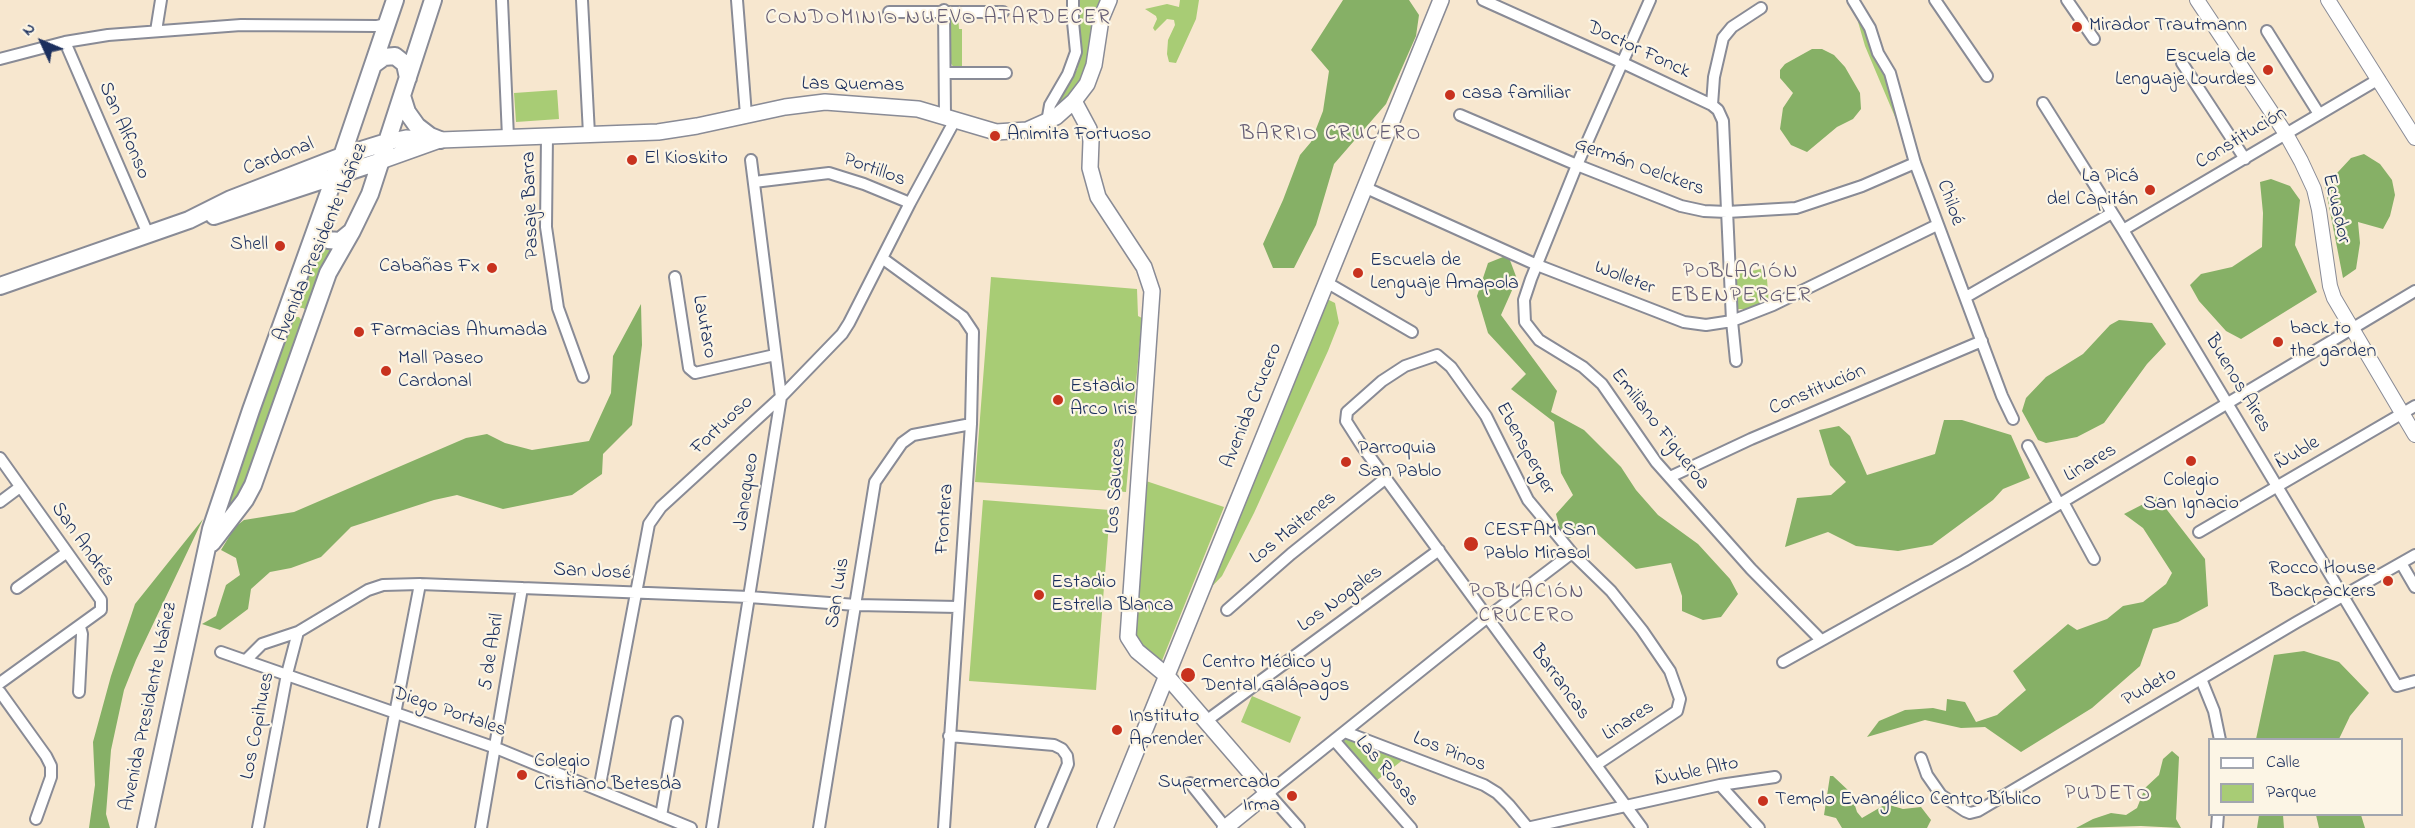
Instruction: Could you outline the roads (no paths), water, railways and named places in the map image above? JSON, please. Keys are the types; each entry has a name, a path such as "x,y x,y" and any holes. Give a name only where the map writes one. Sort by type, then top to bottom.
{"main road":[{"name":"Avenida Presidente Ibáñez","path":"146,828 202,559 221,494 357,115 395,0"},
{"name":"Avenida Presidente Ibáñez","path":"202,559 253,485 328,273 370,194 433,0"},
{"name":"Las Quemas","path":"387,142 406,138 440,140 658,132 797,105 825,102 918,109 996,132 1028,130 1047,122 1074,101 1091,75 1101,19 1109,0"},
{"name":"Avenida Crucero","path":"1105,828 1441,0"},
{"path":"373,65 384,57 395,56 405,64 408,78"},
{"path":"402,96 407,112 417,126 440,140"},
{"name":"Los Sauces","path":"1074,101 1089,129 1092,141 1090,168 1098,197 1144,267 1151,283 1152,299 1127,632 1133,647 1166,675 1268,793"},
{"path":"308,170 337,143 357,115"},
{"name":"Las Quemas","path":"381,161 440,140"},
{"name":"Cardonal","path":"0,286 189,220 231,199 342,156 387,142"},
{"name":"Cardonal","path":"189,220 230,212 381,161"},
{"path":"319,220 320,231 328,240 340,241 352,231"},
{"path":"283,319 292,311 300,312 307,322 306,330"},
{"path":"221,494 224,507 230,511 237,511"},
{"path":"1225,828 1268,793"}],"street":[{"path":"156,31 161,0"},
{"path":"502,0 508,137"},
{"path":"582,0 589,134"},
{"path":"737,0 746,115"},
{"path":"1047,122 1048,110 1068,74 1076,52 1073,0"},
{"name":"Doctor Fonck","path":"1483,0 1712,105"},
{"name":"Emiliano Figueroa","path":"1650,0 1577,165 1526,292 1523,310 1525,322 1530,331 1544,344 1588,371 1602,384 1642,443 1670,477 1751,569 1821,640"},
{"name":"Chiloé","path":"1853,0 1870,28 1878,53 1890,73 1915,163 1937,225 2002,396 2013,419"},
{"path":"1935,0 1988,76"},
{"path":"2067,0 2094,39"},
{"name":"Ecuador","path":"2197,0 2286,134 2314,189 2324,232 2330,286 2342,313 2415,435"},
{"path":"2328,0 2379,79 2410,120 2415,138"},
{"path":"1736,361 1732,321 1723,121 1718,110 1712,105 1714,77 1724,38 1732,27 1761,8"},
{"path":"889,12 944,10 1003,12"},
{"path":"944,10 945,73 950,118"},
{"path":"0,59 65,42 108,35 241,25 377,26 387,24"},
{"path":"2267,31 2319,114"},
{"name":"San Alfonso","path":"65,42 148,234"},
{"path":"2182,63 2245,159"},
{"path":"945,73 1006,73"},
{"name":"Constitución","path":"2122,230 2379,79"},
{"name":"Buenos Aires","path":"2043,103 2228,403 2397,686 2415,681"},
{"name":"Germán Oelckers","path":"1460,115 1681,206 1704,211 1780,210 1804,206 1862,186 1915,163"},
{"name":"Fortuoso","path":"599,790 650,524 661,507 781,397 842,334 910,203 950,118"},
{"name":"Pasaje Barra","path":"547,135 546,227 558,308 583,377"},
{"name":"Janequeo","path":"712,828 781,397 751,160"},
{"name":"Portillos","path":"754,182 829,173 864,184 910,203"},
{"name":"Wolleter","path":"1364,187 1537,265 1684,322 1706,325 1732,321 1773,305 1937,225"},
{"path":"1966,297 2112,213"},
{"name":"Frontera","path":"882,258 963,317 971,326 974,338 971,424 944,828"},
{"name":"Lautaro","path":"675,277 689,368 695,373 775,354"},
{"path":"1326,282 1412,332"},
{"name":"Linares","path":"1783,662 1964,561 2415,291"},
{"name":"Constitución","path":"1670,477 1982,341"},
{"name":"Barrancas","path":"1437,355 1405,366 1396,372 1347,412 1346,421 1642,828"},
{"name":"Ebensperger","path":"1437,355 1451,367 1476,400 1528,500 1572,553 1611,591 1662,657 1670,671 1680,699 1680,707"},
{"name":"Ñuble","path":"2199,532 2415,406"},
{"name":"San Luis","path":"819,828 873,491 880,474 902,443 913,435 971,424"},
{"path":"2028,446 2094,559"},
{"name":"San Andrés","path":"0,458 101,600 101,610 0,683"},
{"name":"Los Maitenes","path":"1227,610 1291,554 1386,478"},
{"path":"0,502 20,487"},
{"name":"Los Nogales","path":"1206,721 1439,550"},
{"path":"17,588 66,553"},
{"path":"1268,793 1489,616 1572,553"},
{"name":"Pudeto","path":"1921,758 1927,775 1941,795 1965,811 1970,813 1978,811 2415,555"},
{"path":"2401,563 2415,586"},
{"path":"373,828 393,714 420,584"},
{"name":"San José","path":"246,660 261,644 298,632 368,590 383,585 420,584 749,597 856,605 958,607"},
{"name":"5 de Abril","path":"481,828 522,588"},
{"path":"79,692 82,634 80,627"},
{"name":"Los Copihues","path":"258,828 287,674 298,632"},
{"name":"Diego Portales","path":"221,652 393,714 496,748 691,828"},
{"path":"2201,679 2214,711 2220,738"},
{"path":"0,692 51,766 51,777 36,819"},
{"name":"Linares","path":"1596,765 1672,716 1680,707"},
{"path":"661,816 676,722"},
{"name":"Los Pinos","path":"1345,732 1484,785 1497,793 1527,828"},
{"path":"949,735 1054,745 1062,749 1067,756 1068,764 1041,828"},
{"name":"Las Rosas","path":"1334,740 1412,828"},
{"name":"Ñuble Alto","path":"1527,828 1720,785 1775,777"},
{"path":"1190,783 1225,828"},
{"path":"1720,785 1759,828"},
{"name":"Los Sauces","path":"1268,793 1299,828"}],"place":[{"name":"Mirador Trautmann","path":"2077,27"},
{"name":"Escuela de Lenguaje Lourdes","path":"2268,70"},
{"name":"casa familiar","path":"1450,95"},
{"name":"Animita Fortuoso","path":"995,136"},
{"name":"El Kioskito","path":"632,160"},
{"name":"La Picá del Capitán","path":"2150,190"},
{"name":"Shell","path":"280,246"},
{"name":"Cabañas Fx","path":"492,268"},
{"name":"Escuela de Lenguaje Amapola","path":"1358,273"},
{"name":"Farmacias Ahumada","path":"359,332"},
{"name":"back to the garden","path":"2278,342"},
{"name":"Mall Paseo Cardonal","path":"386,371"},
{"name":"Estadio Arco Iris","path":"1058,400"},
{"name":"Colegio San Ignacio","path":"2191,461"},
{"name":"Parroquia San Pablo","path":"1346,462"},
{"name":"CESFAM San Pablo Mirasol","path":"1471,544"},
{"name":"Rocco House Backpackers","path":"2388,581"},
{"name":"Estadio Estrella Blanca","path":"1039,595"},
{"name":"Centro Médico y Dental Galápagos","path":"1188,675"},
{"name":"Instituto Aprender","path":"1117,730"},
{"name":"Colegio Cristiano Betesda","path":"522,775"},
{"name":"Supermercado Irma","path":"1292,796"},
{"name":"Templo Evangélico Centro Bíblico","path":"1763,801"}],"district":[{"name":"CONDOMINIO NUEVO ATARDECER","path":"938,20"},
{"name":"BARRIO CRUCERO","path":"1331,136"},
{"name":"POBLACIÓN EBENPERGER","path":"1741,286"},
{"name":"POBLACIÓN CRUCERO","path":"1527,606"},
{"name":"PUDETO","path":"2108,796"}]}
